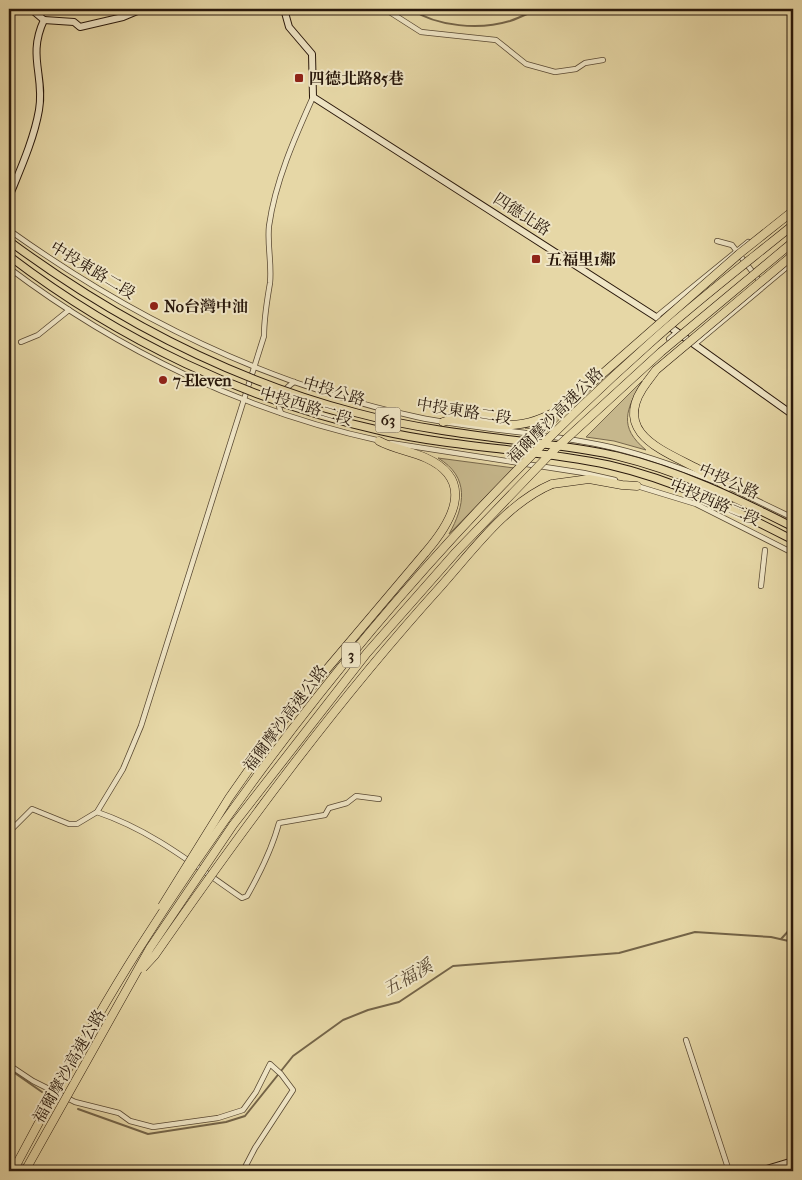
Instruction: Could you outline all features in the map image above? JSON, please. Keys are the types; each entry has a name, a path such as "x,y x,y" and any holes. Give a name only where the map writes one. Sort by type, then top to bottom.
{"highway":[{"path":"443,422 452,419 511,427 544,418 568,404 739,254 793,210"},
{"name":"福爾摩沙高速公路","path":"13,1171 84,1039 139,948 236,806 358,645 430,564 545,442 598,390 651,342 793,225"},
{"name":"福爾摩沙高速公路","path":"26,1171 138,973 150,948 233,825 367,653 426,585 548,457 668,346 793,242"},
{"path":"728,487 663,453 637,427 634,408 639,393 656,370 793,255"},
{"path":"139,948 171,890 209,829 283,721 443,532 453,513 455,496 449,476 444,469 427,458 391,448 379,441"},
{"path":"138,973 155,955 247,827 369,668 506,515 534,492 552,484 589,479 637,486"}],"main road":[{"name":"中投公路","path":"9,241 51,272 91,297 169,341 218,365 289,392 358,414 416,426 590,450 632,460 700,482 793,527"},
{"name":"中投公路","path":"9,256 44,282 112,325 165,355 248,390 310,412 383,432 454,444 587,461 630,471 701,494 793,540"}],"street":[{"path":"31,9 44,20 74,22 80,27 117,19 142,9"},
{"path":"9,832 32,809 69,824 77,824 97,812 122,769 140,726 264,336 270,264 267,247 273,202 313,97 312,54 289,28 284,9"},
{"path":"385,9 421,32 496,40 526,64 555,72 576,69 584,64 604,60"},
{"path":"9,197 40,109 39,76 35,51 38,34 44,20"},
{"name":"四德北路","path":"313,97 656,318 793,415"},
{"path":"9,188 15,181"},
{"path":"656,318 735,252 793,210"},
{"name":"中投東路二段","path":"9,230 56,264 95,288 172,330 254,368 390,411 443,422 616,448 663,461 728,487 793,518"},
{"path":"717,241 732,245 735,252 764,286"},
{"path":"695,344 793,262"},
{"name":"中投西路二段","path":"9,268 69,310 161,363 245,400 294,419 379,441 584,473 637,486 696,504 792,552"},
{"path":"21,342 38,335 69,310"},
{"path":"669,339 677,332"},
{"path":"281,414 278,403 279,396 294,382"},
{"path":"761,586 765,550"},
{"path":"97,812 135,827 178,850 214,878 245,897 260,873 274,841 279,823 325,815 329,808 347,803 356,796 379,799"},
{"path":"686,1040 729,1171"},
{"path":"9,1065 34,1081 86,1106 119,1113 146,1127 218,1118 243,1110 256,1092 270,1064 271,1067 282,1074 293,1090 255,1148 243,1171"},
{"path":"760,1171 793,1161"},
{"path":"9,1165 56,1171"},
{"path":"114,1169 132,1171"}],"shaded area":[{"path":"642,381 629,410 628,426 637,442 646,450 614,441 586,437"},
{"path":"569,409 548,431 525,428 548,420"},
{"path":"438,458 514,468 449,534 459,513 462,493 460,483 455,474"}],"waterway":[{"path":"411,9 433,20 472,26 510,21 538,9"},
{"path":"781,939 793,926"},
{"name":"五福溪","path":"78,1109 148,1134 226,1122 245,1116 293,1056 343,1020 368,1010 399,1002 453,966 619,953 695,932 771,937 793,942"},
{"name":"五福溪","path":"9,1069 42,1092"}],"place":[{"name":"四德北路85巷","path":"299,78"},
{"name":"五福里1鄰","path":"536,259"},
{"name":"No台灣中油","path":"154,306"},
{"name":"7-Eleven","path":"163,380"}]}
